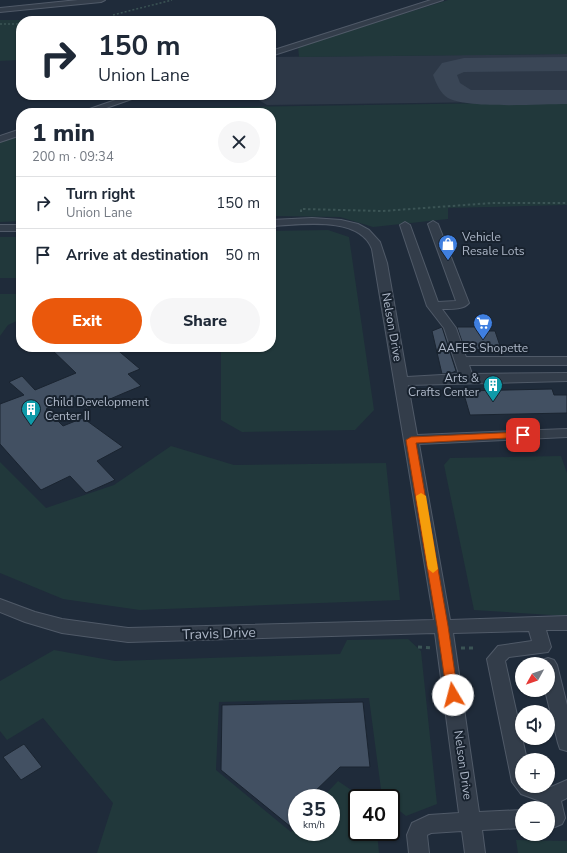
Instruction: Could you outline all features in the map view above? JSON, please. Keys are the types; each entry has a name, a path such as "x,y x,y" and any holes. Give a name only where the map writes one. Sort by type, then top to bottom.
{"street":[{"path":"51,0 61,5"},
{"path":"0,10 100,0"},
{"path":"276,52 439,0"},
{"path":"98,108 123,100"},
{"path":"0,139 16,134"},
{"name":"Nelson Drive","path":"276,223 332,222 349,225 363,231 374,242 381,263 443,626 475,853"},
{"path":"433,224 463,303 457,305 433,306"},
{"path":"406,225 433,306 450,328 467,378"},
{"path":"0,228 16,228"},
{"path":"461,360 567,361"},
{"path":"401,381 467,378 567,377"},
{"path":"411,440 567,433"},
{"name":"Travis Drive","path":"0,605 26,616 82,631 128,635 567,624"},
{"path":"536,624 545,657"},
{"path":"516,753 496,659 504,651 542,647"},
{"path":"555,694 567,743"},
{"path":"541,793 558,793 557,819"},
{"path":"419,853 417,835 419,829 429,824 471,820 515,819"}],"path":[{"path":"113,15 172,0"},
{"path":"0,24 16,24"},
{"path":"299,222 301,209 383,211 492,203 567,203"}],"shaded area":[{"path":"567,54 567,101 267,105 258,100 276,100 276,57"}],"green space":[{"path":"448,0 567,0 567,54 299,57 298,47"},
{"path":"0,20 16,20 16,60 0,61"},
{"path":"567,102 567,205 448,208 448,219 373,227 340,217 276,216 276,108 171,108"},
{"path":"16,137 16,221 0,222 0,142"},
{"path":"328,230 349,237 374,410 355,430 242,432 221,420 221,352 276,352 276,231"},
{"path":"0,237 16,237 16,278 0,278"},
{"path":"0,294 16,294 16,321 8,325 0,336"},
{"path":"171,446 234,465 386,463 400,600 140,610 63,599 0,573 0,462 46,508 114,485"},
{"path":"561,456 567,473 567,616 474,610 444,465 450,458"},
{"path":"408,639 421,651 437,804 406,816 400,811 400,789 381,789 369,698 219,702 216,770 288,830 288,841 340,841 340,789 330,789 338,781 350,789 348,789 348,841 378,841 379,853 97,853 113,803 43,718 7,740 0,731 0,681 54,650 115,661 340,654 347,640"},
{"path":"516,841 567,841 567,853 518,853"}],"building":[{"path":"442,327 456,371 442,374 432,331"},
{"name":"AAFES Shopette","path":"457,327 483,327 488,328 489,331 495,331 501,349 465,350"},
{"name":"Child Development Center II","path":"54,352 120,352 140,369 128,374 141,386 87,409 74,397 46,409 63,426 83,418 123,447 97,461 115,480 86,493 70,476 41,490 0,444 0,404 24,395 9,382 22,376 35,390 76,373"},
{"path":"552,389 554,395 567,395 567,413 470,415 463,391"},
{"path":"363,702 370,767 340,767 317,789 288,789 288,825 221,770 222,705"},
{"path":"24,744 42,767 21,780 3,757"}],"taxiway":[{"path":"567,64 464,65 450,68 445,75 448,84 453,90 470,97 567,97"}],"slow traffic":[{"path":"421,496 433,569"}],"place":[{"name":"Vehicle Resale Lots","path":"448,261"},
{"name":"AAFES Shopette","path":"483,340"},
{"name":"Arts & Crafts Center","path":"493,402"},
{"name":"Child Development Center II","path":"31,426"}],"route":[{"path":"453,695 443,626 411,440 523,435"}]}
